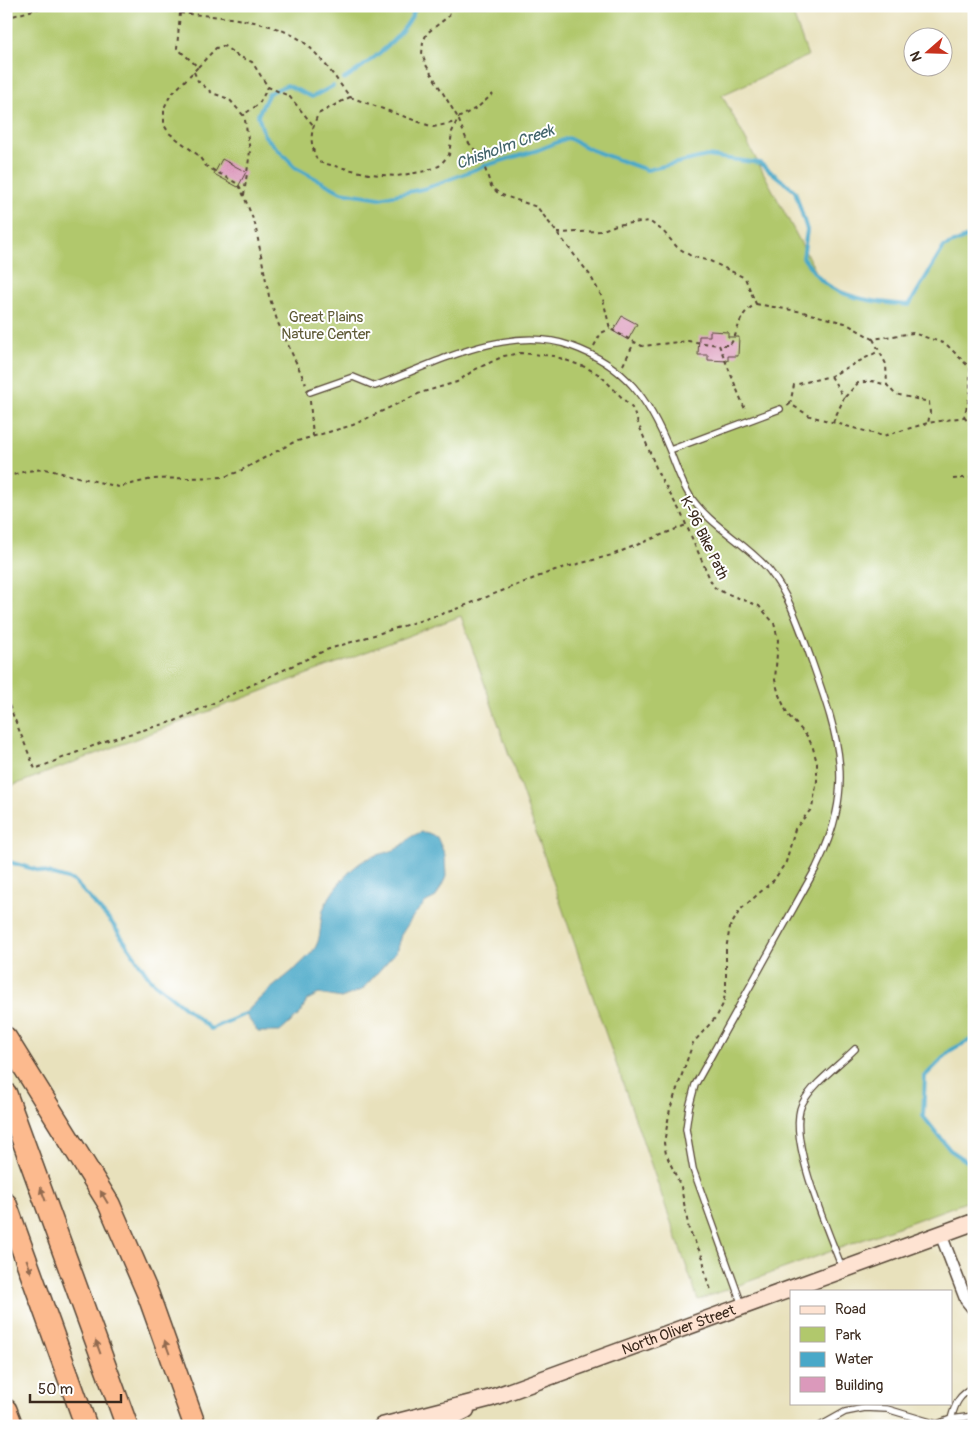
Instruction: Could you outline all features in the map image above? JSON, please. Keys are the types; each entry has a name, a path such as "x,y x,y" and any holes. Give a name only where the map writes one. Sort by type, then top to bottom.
{"highway":[{"path":"6,1038 109,1204 148,1294 195,1426"},
{"path":"6,1094 127,1426"},
{"path":"6,1204 86,1426"},
{"path":"6,1410 12,1426"}],"main road":[{"name":"North Oliver Street","path":"382,1426 491,1398 974,1222"},
{"path":"435,1426 491,1398"}],"street":[{"path":"941,1235 966,1300 974,1310"}],"lane":[{"path":"310,392 353,377 375,386 481,346 514,340 549,340 570,345 590,354 619,371 644,398 655,415 685,487 702,512 768,570 794,612 827,704 839,753 841,777 838,811 826,846 694,1085 688,1108 686,1128 693,1169 743,1307"},
{"path":"670,450 780,409"},
{"path":"843,1270 814,1192 800,1144 797,1122 801,1106 808,1094 855,1049"},
{"path":"951,1418 955,1404 964,1392 974,1388"},
{"path":"820,1426 844,1412 866,1408 887,1409 937,1424 951,1418 974,1416"}],"path":[{"path":"6,18 47,6"},
{"path":"157,6 180,13 261,24 297,37 319,58 350,96 433,126 456,122"},
{"path":"452,6 448,16 427,33 423,42 422,54 458,118 467,140 481,157 492,186 499,194 537,207 590,275 603,299 610,329 642,346 688,341 719,346 730,345 737,334 740,318 745,310 756,304 802,312 845,323 873,339 886,364 887,385 894,394 928,402 930,413 928,423"},
{"path":"180,13 177,48 198,67"},
{"path":"313,436 310,392 278,323 269,296 255,224 244,195 238,184 206,166 198,155 169,133 164,125 164,108 170,96 216,48 224,46 252,62 268,87 289,96 314,125"},
{"path":"194,72 198,81 212,93 229,99 244,114 250,151 244,195"},
{"path":"244,114 259,104 268,87"},
{"path":"350,96 318,114 314,125 311,146 318,162 369,174 396,176 426,171 439,166 449,155 452,132 458,118 478,107 493,94"},
{"path":"557,233 600,231 616,225 649,221 663,231 677,247 745,278 756,304"},
{"path":"873,339 913,333 946,344 970,368 970,395 964,417"},
{"path":"619,371 634,343"},
{"path":"719,346 738,388 749,421"},
{"path":"790,404 794,385 831,376 879,351"},
{"name":"K-96 Bike Path","path":"6,477 26,471 45,469 119,487 152,479 224,477 238,472 294,442 353,425 420,393 457,382 481,366 504,356 520,353 554,356 585,367 600,375 624,398 638,420 662,481 686,525 713,586 718,590 760,606 774,623 778,640 776,680 779,695 788,715 808,737 817,763 816,797 812,808 795,829 786,862 774,880 740,910 730,927 726,948 726,990 723,1004 718,1016 693,1043 667,1124 664,1144 666,1154 682,1187 689,1230 703,1258 706,1277 711,1290"},
{"path":"831,376 844,398"},
{"path":"833,422 844,398 858,382 872,381 887,385"},
{"path":"790,404 810,416 883,436 928,423 964,417"},
{"path":"780,409 790,404"},
{"path":"964,417 974,429"},
{"path":"953,479 974,477"},
{"path":"6,698 35,769 108,740 175,721 326,650 451,611 555,570 612,555 686,525"}],"green space":[{"name":"Great Plains Nature Center","path":"6,6 790,6 808,56 722,95 821,281 843,292 864,298 909,305 944,247 974,234 974,1038 951,1050 925,1076 923,1116 950,1150 974,1166 974,1199 698,1300 461,616 6,788"}],"water":[{"path":"422,832 437,837 445,855 446,877 436,897 426,902 414,915 401,935 396,952 362,990 341,998 319,994 307,1000 301,1013 280,1032 258,1032 245,1014 261,997 296,968 316,947 320,935 323,911 333,891 350,871 363,861 373,856 390,852"}],"building":[{"path":"222,159 246,172 238,187 214,174"},
{"path":"622,316 637,324 628,340 613,331"},
{"path":"710,331 728,332 728,337 739,337 738,356 728,356 728,361 708,360 708,355 698,355 699,336 710,336"}],"waterway":[{"name":"Chisholm Creek","path":"344,79 375,57 396,37 412,17 416,6"},
{"name":"Chisholm Creek","path":"333,86 312,97 287,85 269,93 258,115 264,135 296,168 341,192 380,198 427,188 484,166 538,150 568,138 594,151 647,170 707,156 760,163 795,191 807,230 803,258 820,279 828,286 862,299 909,305 944,247 974,234"},
{"path":"6,861 74,881 112,923 151,980 211,1029 245,1014"},
{"name":"Chisholm Creek","path":"974,1038 951,1050 925,1076 923,1116 950,1150 974,1166"}]}
